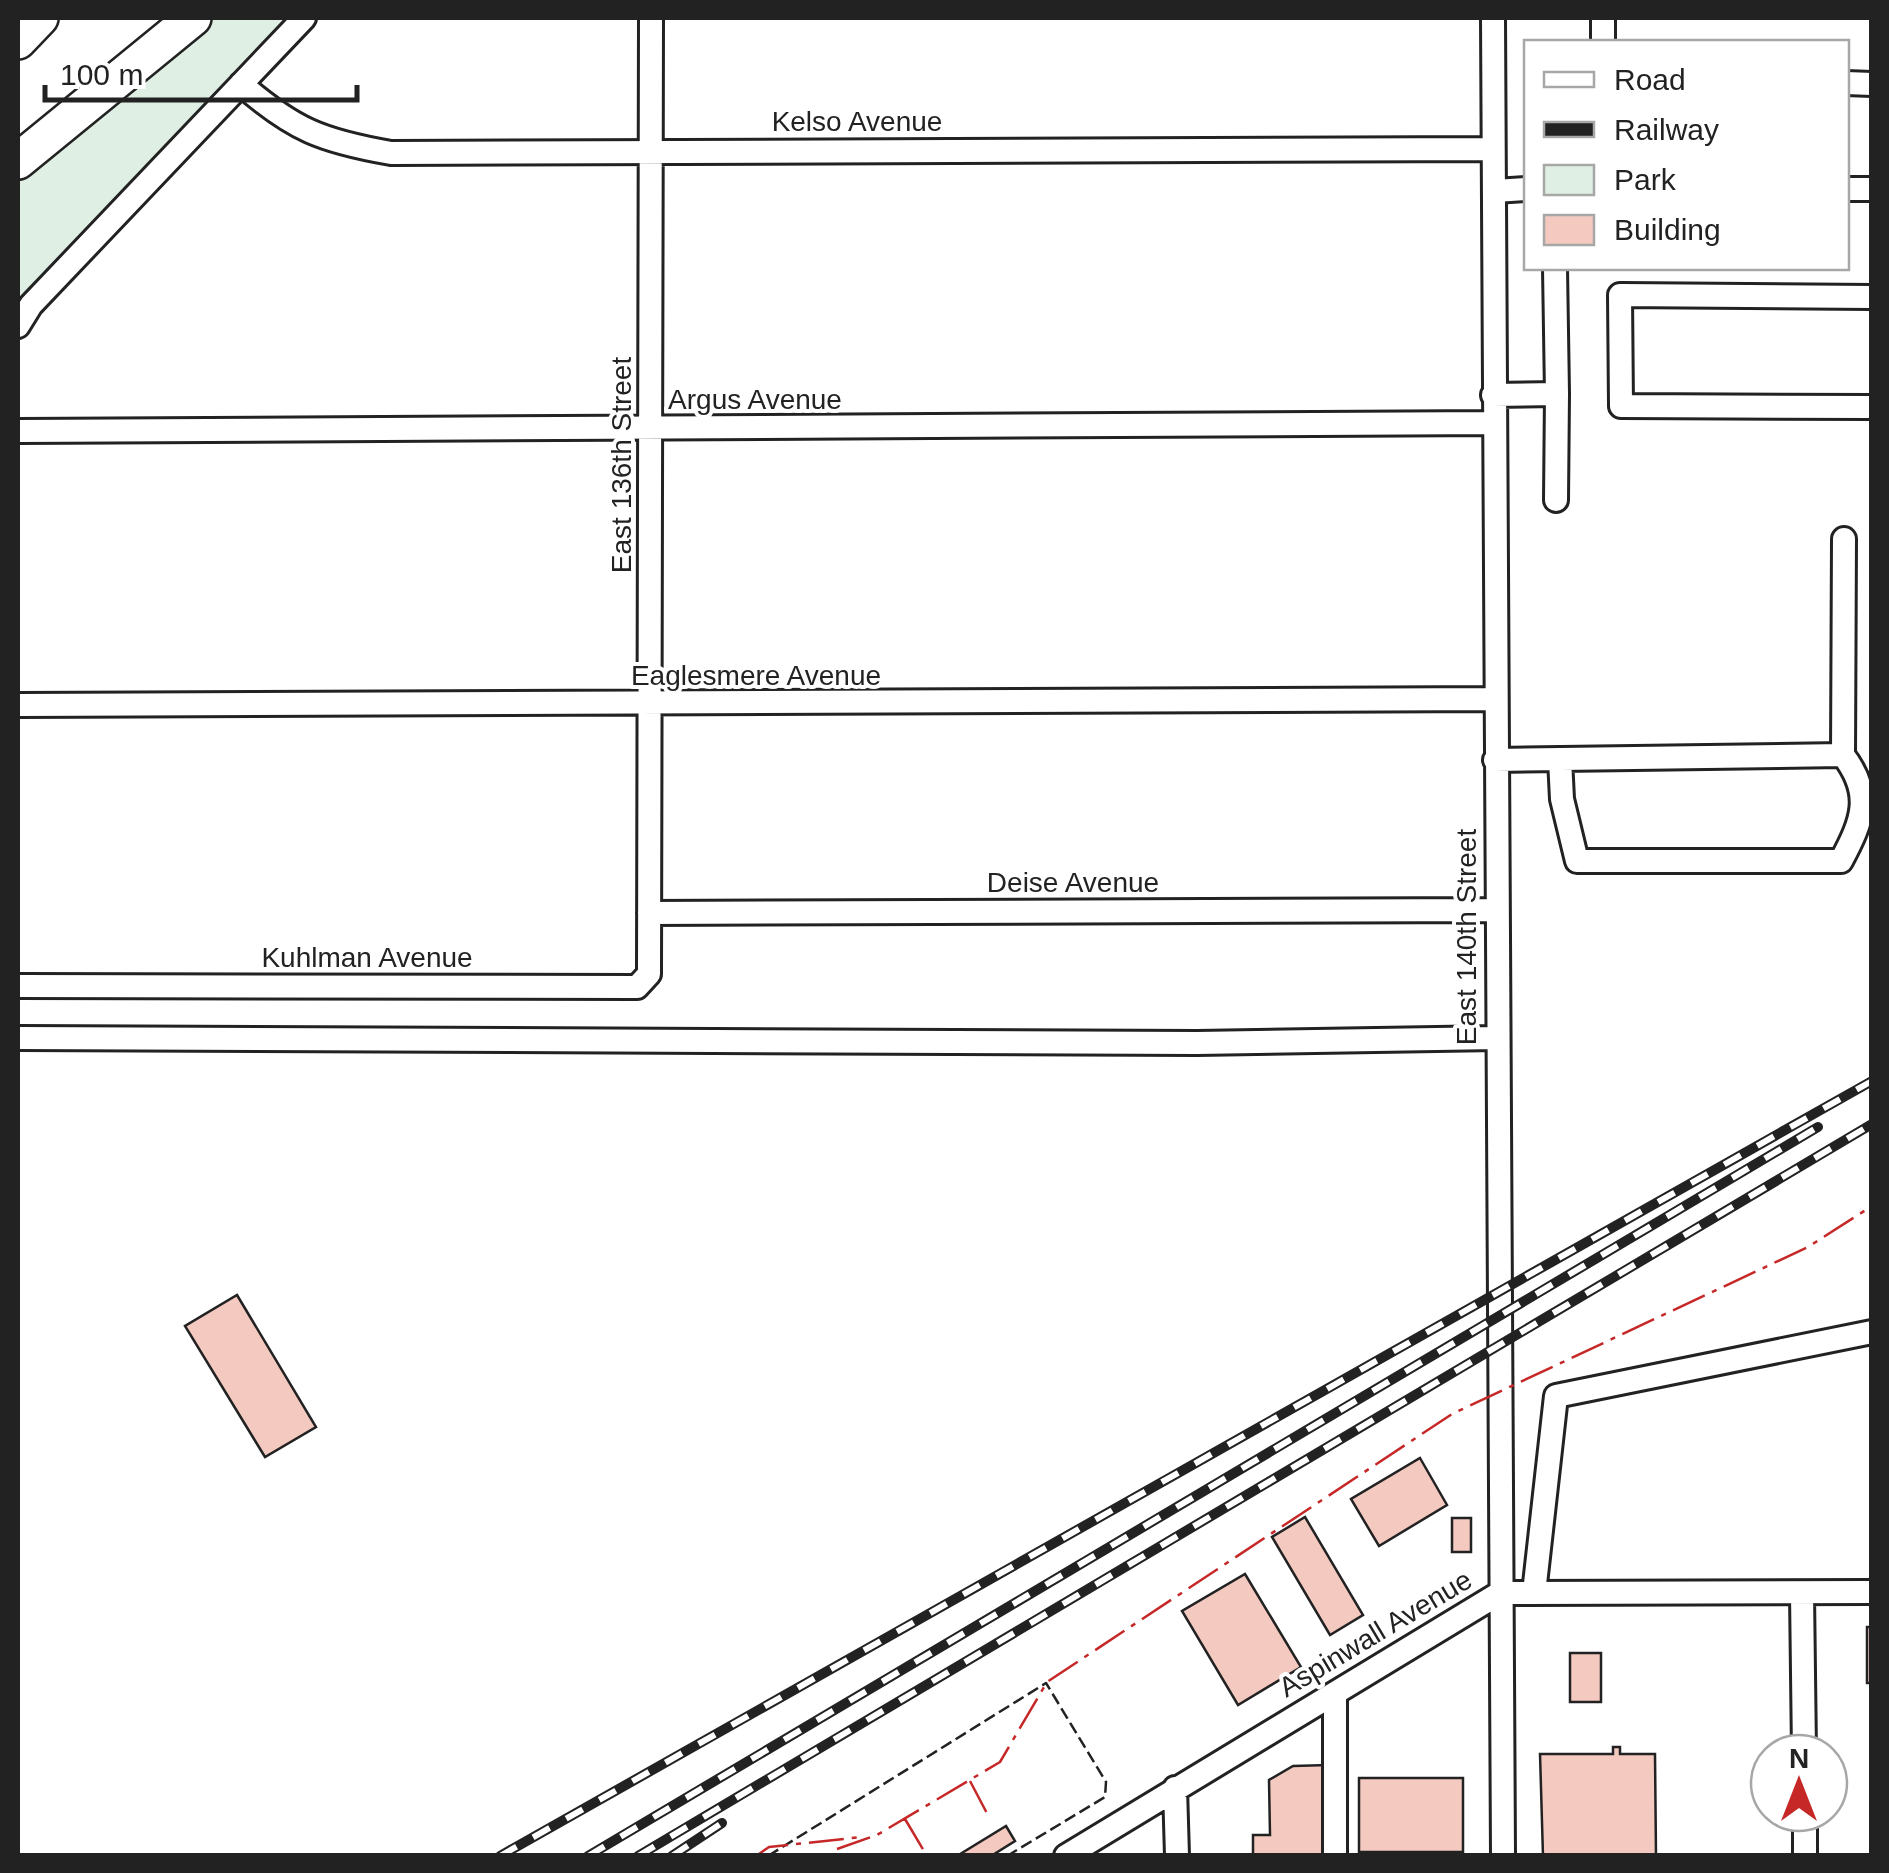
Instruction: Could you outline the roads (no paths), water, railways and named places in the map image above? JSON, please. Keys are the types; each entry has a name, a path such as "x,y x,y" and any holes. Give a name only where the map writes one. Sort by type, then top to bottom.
{"highway":[{"path":"18,41 40,18"},
{"path":"18,161 194,18"}],"street":[{"path":"18,326 30,305 304,18"},
{"name":"East 136th Street","path":"649,913 651,18"},
{"name":"East 140th Street","path":"1493,18 1503,1856"},
{"name":"Kelso Avenue","path":"240,84 284,120 336,144 372,150 1493,149"},
{"path":"1494,191 1524,189"},
{"path":"1555,270 1556,500"},
{"path":"1872,298 1620,295 1621,406 1872,407"},
{"path":"1493,394 1557,394"},
{"name":"Argus Avenue","path":"18,431 1493,423"},
{"path":"1560,759 1562,799 1577,861 1842,861 1861,824 1861,778 1843,755 1844,539"},
{"name":"Eaglesmere Avenue","path":"18,705 651,706 1495,699"},
{"path":"1496,760 1872,755"},
{"name":"Deise Avenue","path":"649,913 1497,910"},
{"name":"Kuhlman Avenue","path":"18,986 638,987 649,974 649,913"},
{"path":"18,1038 1197,1043 1497,1038"},
{"path":"1534,1593 1556,1396 1872,1332"},
{"name":"Aspinwall Avenue","path":"1066,1856 1500,1593 1872,1592"},
{"path":"1802,1593 1804,1733"},
{"path":"1335,1692 1335,1856"},
{"path":"1176,1788 1176,1856"}],"railway":[{"path":"500,1856 1872,1081"},
{"path":"638,1856 1872,1124"},
{"path":"588,1856 1818,1127"},
{"path":"672,1856 722,1823"}]}
